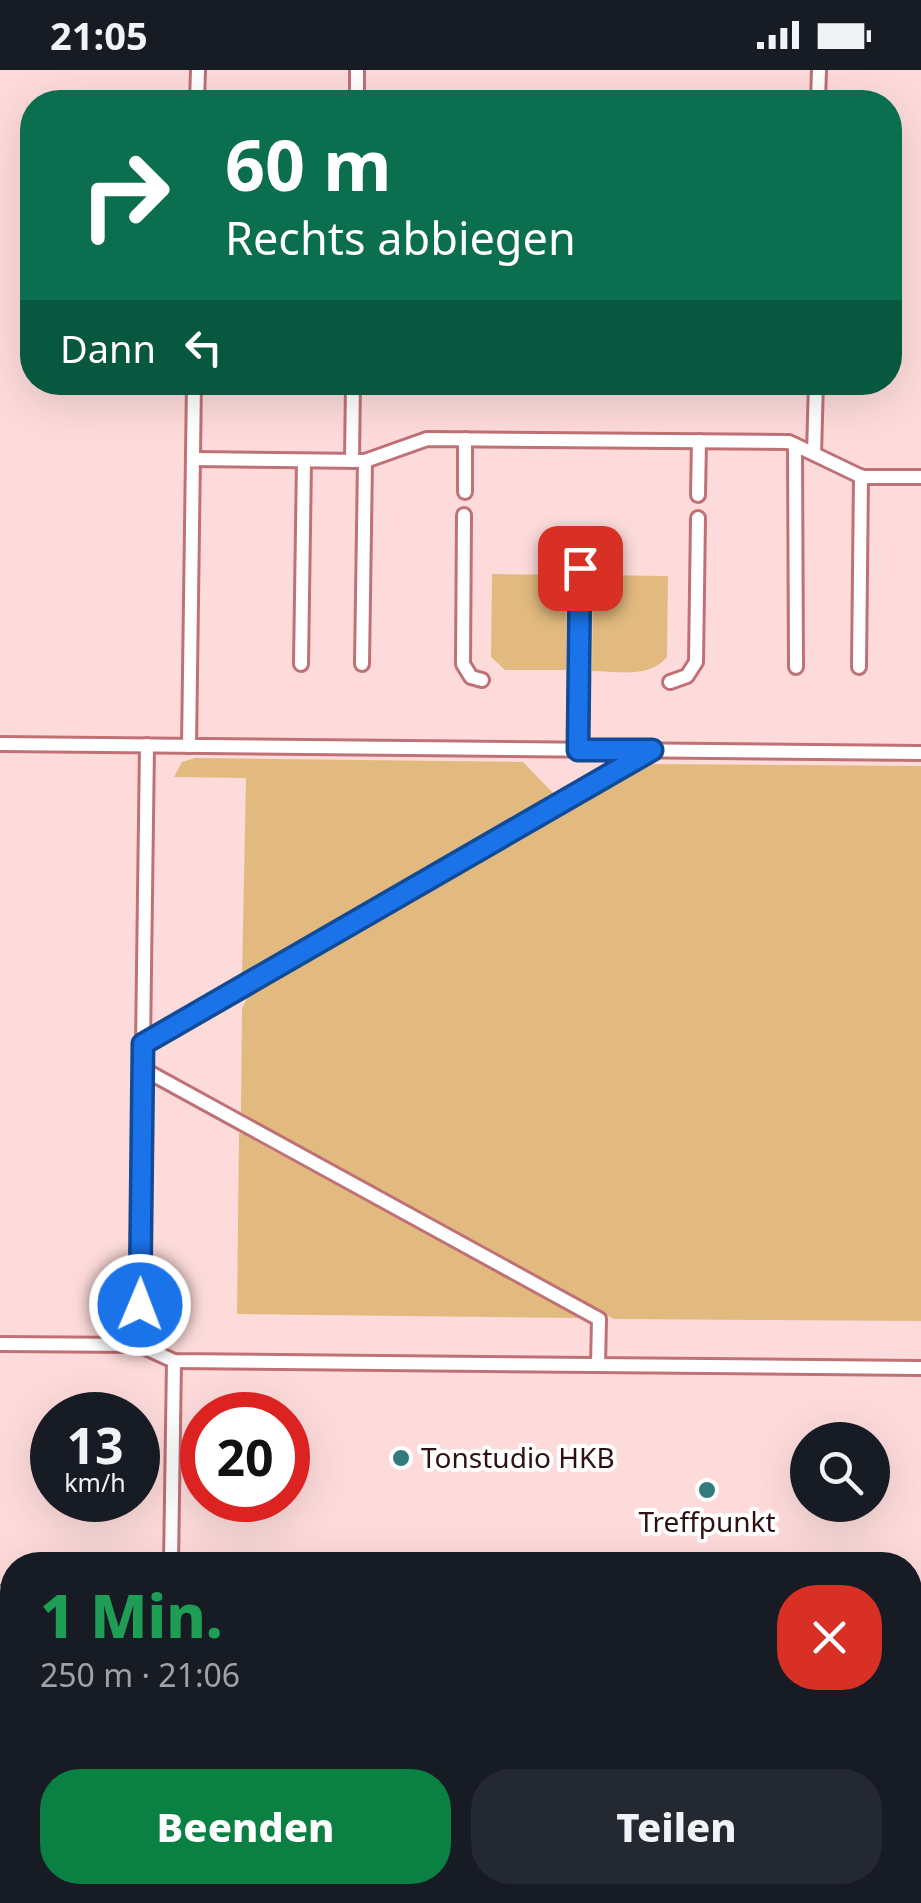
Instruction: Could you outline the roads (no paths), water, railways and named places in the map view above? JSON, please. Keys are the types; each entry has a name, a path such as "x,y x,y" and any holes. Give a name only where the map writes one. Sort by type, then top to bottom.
{"lane":[{"path":"189,746 194,395"},
{"path":"354,395 362,664"},
{"path":"814,454 816,395"},
{"path":"193,460 358,461 427,438 699,441 795,445 860,476 921,478"},
{"path":"464,492 465,438"},
{"path":"698,495 699,441"},
{"path":"795,445 796,667"},
{"path":"301,664 304,460"},
{"path":"859,667 860,476"},
{"path":"464,515 463,664 470,677 482,680"},
{"path":"670,682 687,676 696,662 698,518"},
{"path":"578,750 580,568"},
{"path":"0,744 921,753"},
{"path":"139,1344 147,746"},
{"path":"143,1044 652,750"},
{"path":"143,1070 598,1319 598,1365"},
{"path":"0,1344 139,1344 174,1362 921,1368"},
{"path":"172,1552 174,1362"}],"place":[{"name":"Tonstudio HKB","path":"401,1458"},
{"name":"Treffpunkt","path":"707,1490"}]}
